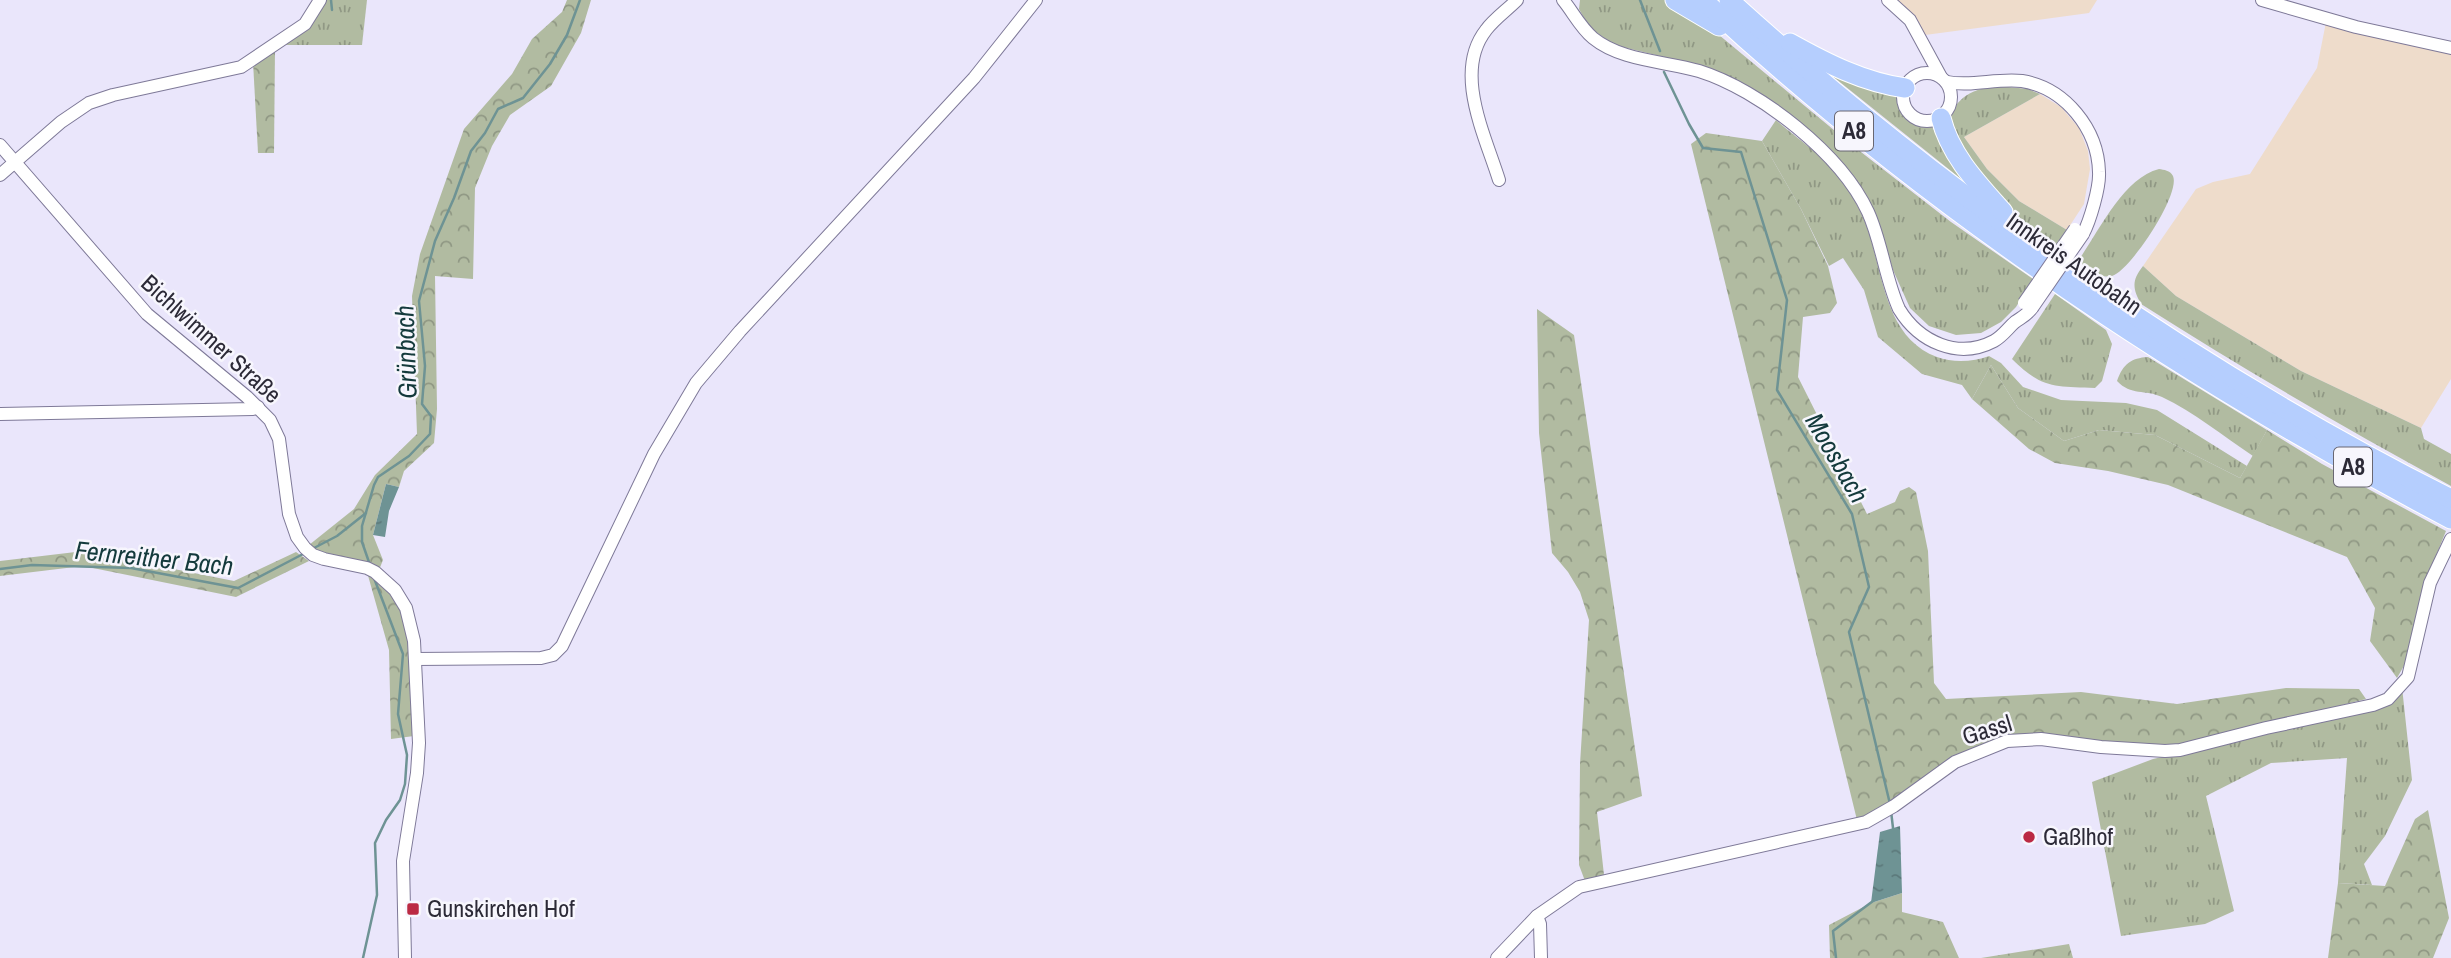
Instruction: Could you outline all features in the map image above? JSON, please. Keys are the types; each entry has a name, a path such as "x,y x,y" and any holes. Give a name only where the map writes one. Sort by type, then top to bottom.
{"highway":[{"path":"1675,0 1753,46"},
{"name":"Innkreis Autobahn","path":"1703,0 1753,46 1902,170 2037,270 2190,372 2316,447 2451,519"},
{"name":"Innkreis Autobahn","path":"1729,0 1868,120 2030,241 2143,319 2265,396 2359,451 2451,499"},
{"path":"1756,25 1847,72 1887,85 1912,81"},
{"path":"1941,118 1948,141 1964,166 2030,241"}],"street":[{"path":"0,175 61,122 89,103 113,94 242,67 305,24 320,0"},
{"path":"415,659 541,658 558,651 574,624 663,437 696,383 740,331 974,78 1036,0"},
{"path":"1499,180 1472,90 1471,68 1473,54 1485,30 1517,0"},
{"path":"1563,0 1592,38 1605,46 1643,59 1699,71 1739,87 1772,109 1830,159 1852,184 1868,213 1899,309 1908,322 1924,337 1945,347 1970,348 1994,341 2013,324 2079,232 2089,214 2099,180 2098,158 2091,138 2076,112 2057,95 2034,84 2009,80 1979,84 1944,80 1927,73 1912,81"},
{"path":"1574,14 1575,0"},
{"path":"1888,0 1910,20 1952,96 1951,105 1941,118 1925,122 1910,115 1903,100 1924,47"},
{"path":"2262,0 2356,27 2451,48"},
{"path":"1952,96 1979,84"},
{"name":"Bichlwimmer Straße","path":"0,145 147,314 270,420 279,439 289,514 297,537 309,551 367,568 395,590 406,608 412,629 415,659 418,743 417,773 403,861 405,958"},
{"path":"0,414 258,407"},
{"name":"Gassl","path":"1537,916 1579,887 1866,822 1891,808 1955,762 2007,741 2041,739 2101,747 2180,750 2373,705 2388,699 2408,677 2427,594 2451,539"},
{"path":"1497,958 1537,916 1540,924 1541,958"}],"shaded area":[{"path":"1898,0 2097,0 2089,13 1925,35 1917,19"},
{"path":"2326,22 2451,52 2451,379 2421,428 2301,371 2176,296 2143,266 2196,189 2213,182 2250,174 2317,68"},
{"path":"2040,94 2061,107 2079,128 2088,151 2090,169 2084,204 2067,230 2019,201 1987,169 1964,137"}],"green space":[{"path":"324,0 367,0 362,45 279,45"},
{"path":"567,0 591,0 581,33 551,86 510,115 492,146 475,188 473,279 435,276 437,409 434,443 404,471 399,487 386,484 373,535 383,560 379,570 329,557 309,545 354,509 375,475 417,434 412,296 420,254 464,129 512,74 532,39 562,12"},
{"path":"1580,0 1666,0 1707,25 1852,145 1951,222 2033,279 2016,307 2001,322 1981,333 1956,335 1929,326 1910,308 1893,270 1878,223 1783,110 1746,85 1710,68 1614,45 1589,27 1579,9"},
{"path":"275,49 274,153 258,153 253,62"},
{"path":"1826,71 1899,93 1904,112 1918,124 1932,126 1966,183"},
{"path":"1999,86 2028,89 2040,94 1964,137 1987,169 2019,201 2067,230 2056,246 2018,217 1985,185 1948,123 1960,100 1981,89"},
{"path":"1776,120 1827,162 1847,187 1866,224 1892,311 1917,346 1937,357 1956,361 1989,356 2001,363 2023,387 2061,400 2126,403 2157,410 2247,466 2240,478 2155,435 2099,430 2064,441 2018,408 1991,365 1972,399 1962,385 1922,374 1878,337 1864,290 1843,258 1829,266 1801,209 1762,141"},
{"path":"1706,133 1762,141 1801,209 1828,266 1837,303 1830,313 1803,317 1798,377 1867,514 1895,502 1900,491 1909,487 1916,492 1928,551 1934,683 1946,699 2081,692 2177,704 2286,688 2359,689 2366,699 2200,741 2162,747 2033,735 1988,742 1956,757 1886,808 1857,820 1691,144"},
{"path":"2159,169 2172,174 2173,185 2162,214 2141,247 2120,271 2112,276 2098,275 2089,270 2078,261 2113,208 2134,183"},
{"path":"2143,266 2176,296 2301,371 2421,428 2424,439 2451,454 2451,486 2294,398 2141,304 2134,284"},
{"path":"2055,294 2106,330 2112,344 2102,381 2095,388 2069,387 2041,381 2012,359"},
{"path":"1537,309 1574,335 1642,796 1597,812 1604,875 1585,881 1579,865 1580,764 1589,620 1580,592 1552,553 1539,433"},
{"path":"2148,357 2267,430 2253,456 2174,403 2156,395 2133,391 2117,381 2128,363"},
{"path":"1991,365 2018,408 2064,441 2099,430 2155,435 2240,478 2267,430 2322,464 2446,531 2421,593 2409,657 2397,678 2370,641 2375,608 2347,557 2168,485 2108,471 2055,463 2029,449 1972,399"},
{"path":"84,551 234,581 296,552 309,561 236,597 83,566 0,576 0,561"},
{"path":"367,572 394,597 405,619 410,651 414,736 391,739 389,650"},
{"path":"2402,687 2412,780 2385,836 2364,864 2372,885 2338,883 2347,758 2271,763 2206,796 2234,911 2205,924 2121,936 2092,782 2153,759 2358,713"},
{"path":"2428,810 2449,918 2433,958 2328,958 2338,883 2385,886 2415,819"},
{"path":"1902,893 1902,912 1943,922 1959,958 1830,958 1829,925 1871,903"},
{"path":"2069,944 2073,958 1981,958"}],"water":[{"path":"386,484 399,487 389,511 385,537 373,535"},
{"path":"1900,826 1902,893 1871,903 1880,832"}],"waterway":[{"path":"331,0 332,10"},
{"name":"Grünbach","path":"370,565 362,542 362,526 374,485 378,477 409,456 430,434 431,416 422,404 425,366 419,301 435,241 471,151 498,109 523,98 550,64 567,35 580,0"},
{"name":"Moosbach","path":"1640,0 1660,51"},
{"name":"Moosbach","path":"1664,72 1703,148 1741,152 1787,300 1777,390 1852,514 1869,587 1849,632 1890,804"},
{"name":"Fernreither Bach","path":"314,548 337,536 366,513"},
{"name":"Fernreither Bach","path":"0,569 32,565 131,568 238,588 305,553"},
{"name":"Grünbach","path":"363,958 377,895 375,843 400,800 405,784 407,755 398,714 403,654 374,578"},
{"name":"Moosbach","path":"1891,811 1893,828"},
{"name":"Moosbach","path":"1836,958 1833,931 1873,901"}],"place":[{"name":"Gaßlhof","path":"2029,837"},
{"name":"Gunskirchen Hof","path":"413,909"}]}
